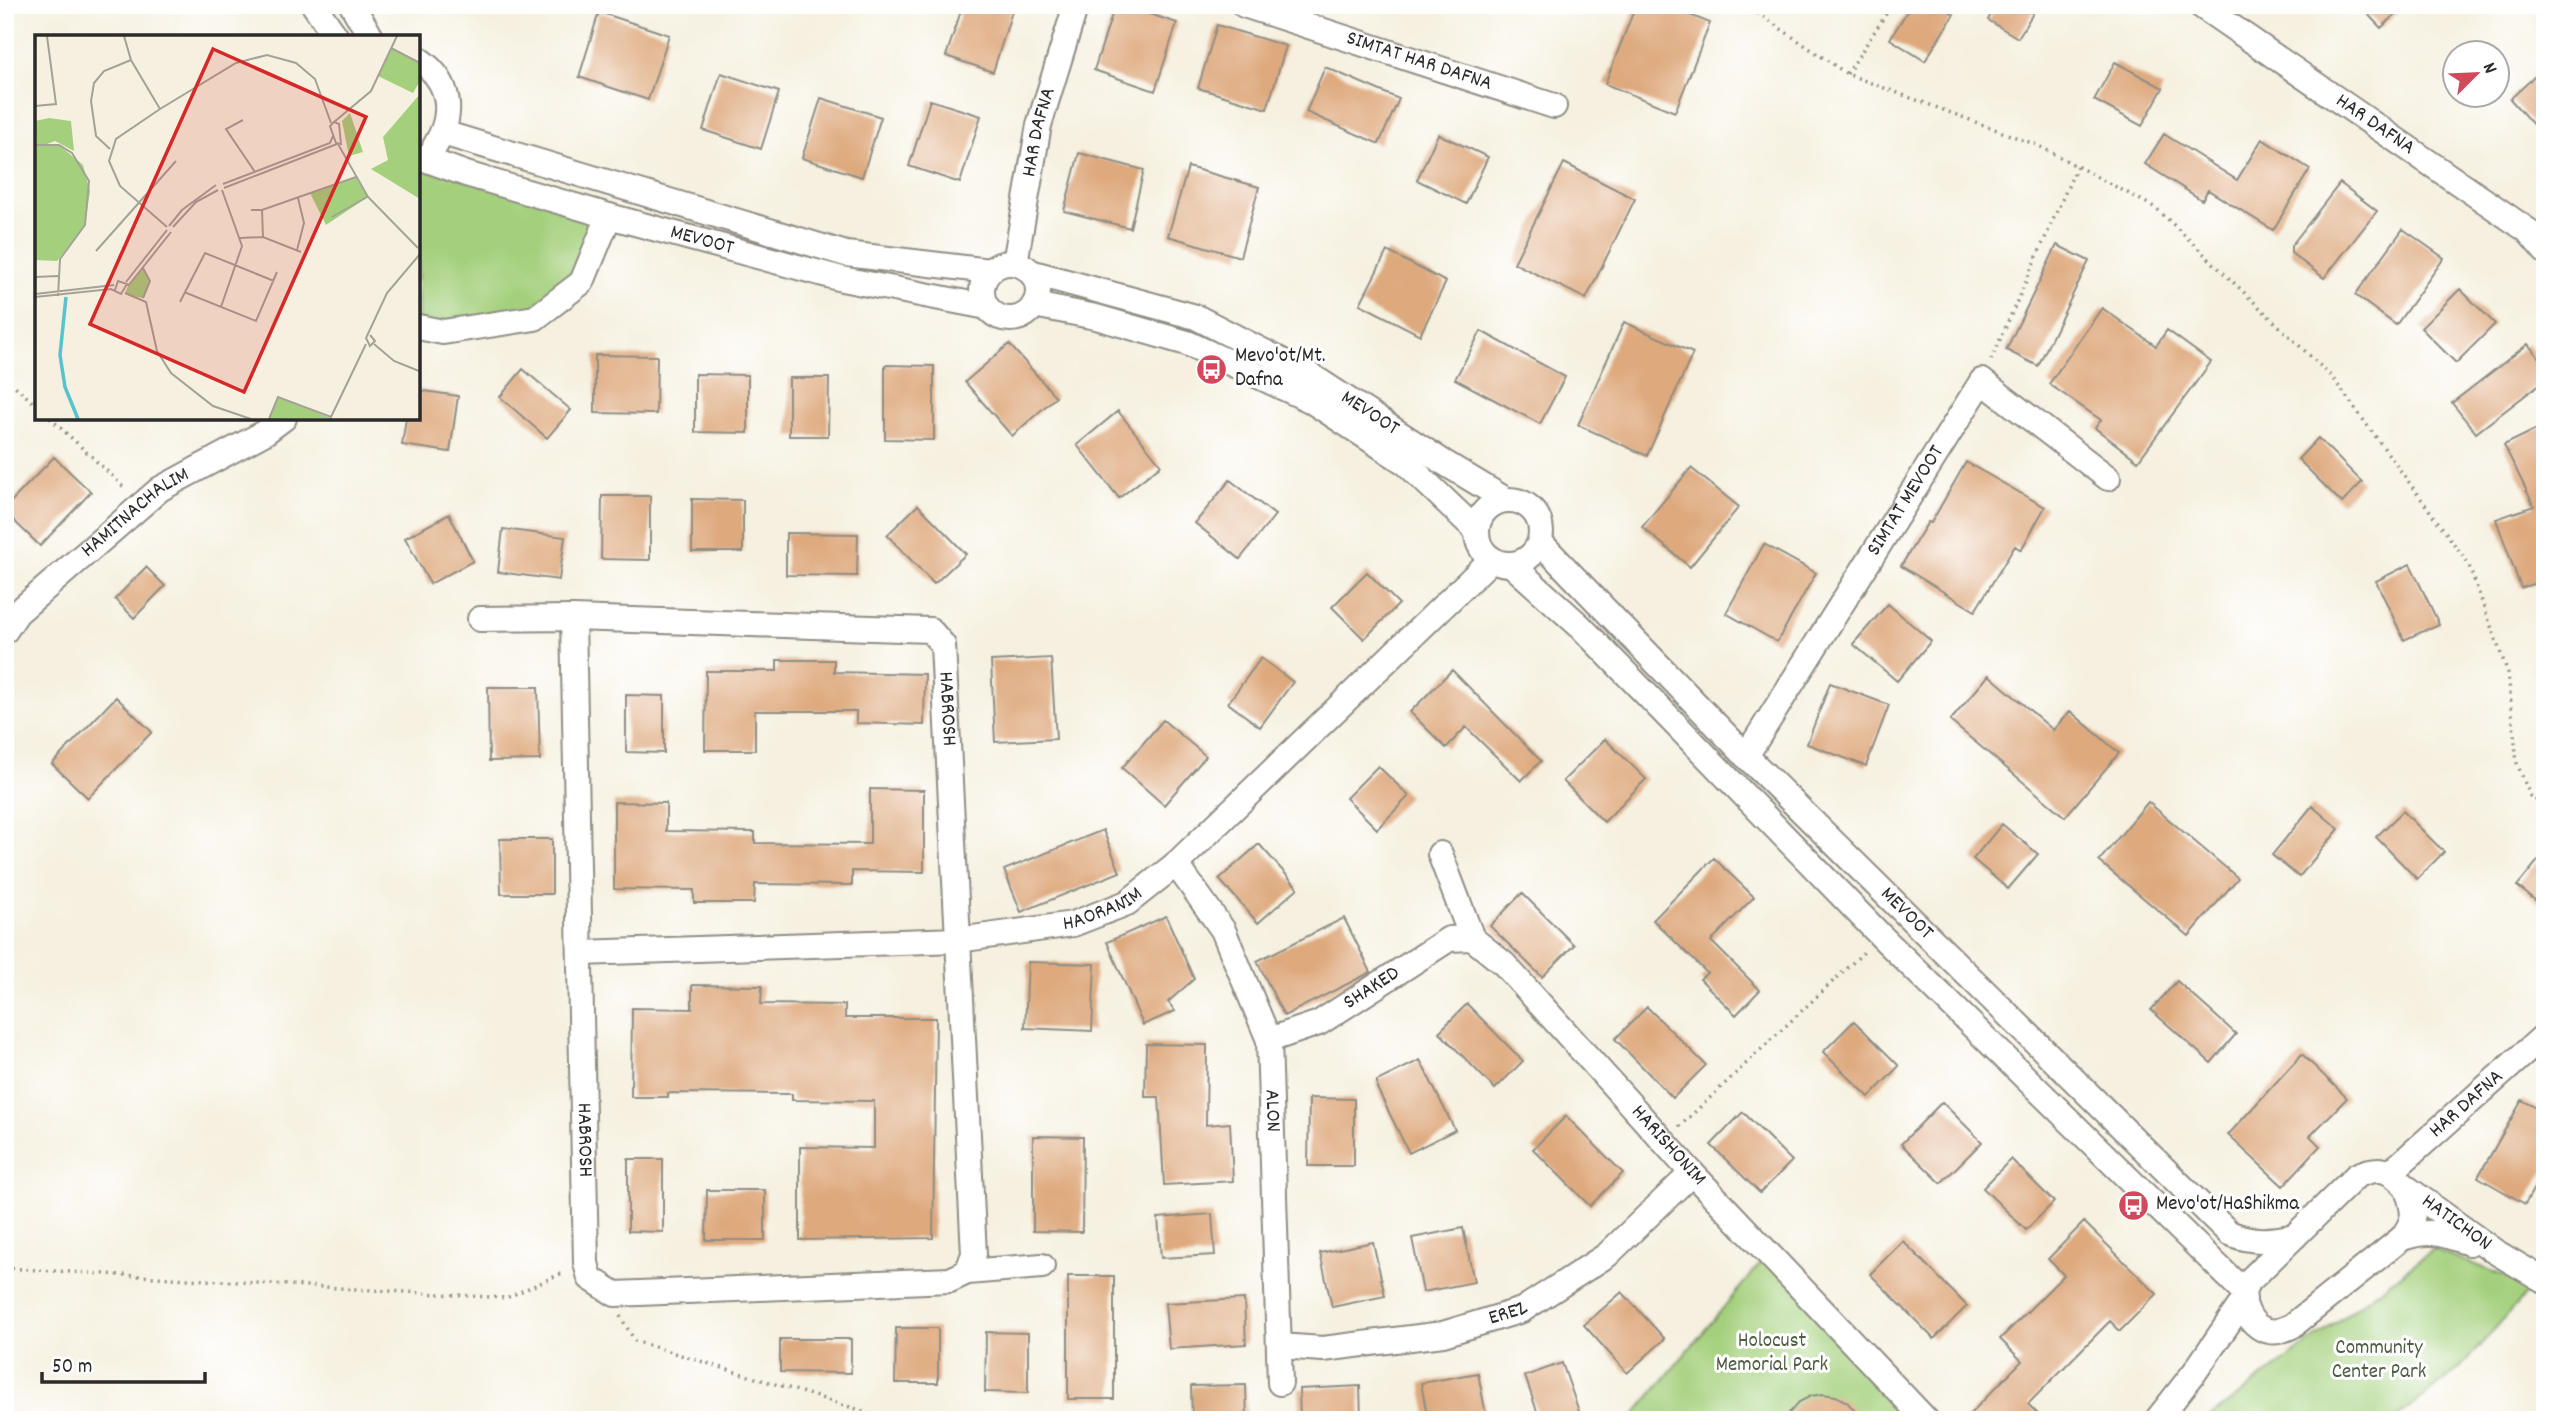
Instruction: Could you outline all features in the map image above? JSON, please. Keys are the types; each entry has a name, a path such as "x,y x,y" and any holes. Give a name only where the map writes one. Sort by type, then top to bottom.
{"street":[{"path":"314,5 335,35"},
{"path":"352,5 370,35"},
{"name":"HAR DAFNA","path":"1022,267 1039,125 1076,5"},
{"name":"SIMTAT HAR DAFNA","path":"1244,5 1554,106"},
{"name":"HAR DAFNA","path":"2200,5 2527,230 2545,251"},
{"path":"420,61 429,67 440,81 446,98 447,116 443,133 434,147 420,159"},
{"name":"MEVOOT","path":"443,133 846,254 990,271"},
{"name":"MEVOOT","path":"420,159 609,216 842,279 987,307"},
{"path":"420,327 443,332 535,318 582,282 609,216"},
{"path":"1005,263 1022,267 1038,288 1034,305 1020,317 1011,319 993,313 987,307 982,289 990,271 1005,263"},
{"name":"MEVOOT","path":"1022,267 1196,317 1313,377 1506,500"},
{"name":"MEVOOT","path":"1034,305 1096,317 1187,342 1310,400 1406,463 1477,531"},
{"path":"1982,381 2108,478"},
{"name":"SIMTAT MEVOOT","path":"1746,756 1982,381"},
{"name":"HAMITNACHALIM","path":"5,631 17,613 160,489 264,433 281,420"},
{"path":"1506,500 1517,500 1534,512 1539,521 1540,542 1529,558 1501,562 1478,542 1477,531 1483,513 1489,506 1506,500"},
{"name":"MEVOOT","path":"1540,542 1746,756 2229,1233 2246,1240 2267,1241 2295,1236"},
{"name":"MEVOOT","path":"1501,562 1581,627 1881,936 2244,1296 2245,1309 2256,1324 2268,1331"},
{"name":"HAORANIM","path":"580,953 958,940 1073,924 1127,903 1176,864 1501,562"},
{"name":"HABROSH","path":"480,619 573,618 930,631 943,645 974,1254 967,1272"},
{"name":"HABROSH","path":"573,618 586,1263"},
{"path":"1440,854 1472,938"},
{"name":"ALON","path":"1176,864 1223,930 1269,1040 1280,1383"},
{"name":"SHAKED","path":"1269,1040 1320,1023 1449,939 1472,938"},
{"name":"HARISHONIM","path":"1472,938 1504,964 1692,1173 1926,1420"},
{"name":"HAR DAFNA","path":"2398,1181 2545,1035"},
{"path":"2157,1420 2194,1373 2244,1296 2246,1284 2356,1175 2370,1169 2381,1169 2398,1181 2415,1213 2402,1238 2292,1325 2281,1330 2248,1335 2194,1373"},
{"name":"EREZ","path":"1279,1346 1323,1349 1443,1334 1522,1310 1607,1255 1692,1173"},
{"name":"HATICHON","path":"2398,1181 2494,1251"},
{"name":"HATICHON","path":"2402,1238 2425,1231 2440,1233 2494,1251"},
{"path":"2494,1251 2545,1281"},
{"path":"586,1263 590,1278 615,1294 950,1280 967,1272 1042,1266"}],"path":[{"path":"1746,5 1847,74 2037,145 2156,208 2332,377 2468,563 2508,673 2517,763 2530,796 2545,806"},
{"path":"1847,74 1892,5"},
{"path":"1982,381 2077,166"},
{"path":"5,377 35,404"},
{"path":"52,420 142,504"},
{"path":"1663,1141 1881,936"},
{"path":"5,1268 506,1298 586,1263"},
{"path":"603,1287 635,1341 863,1411 879,1420"}],"green space":[{"path":"420,161 609,216 582,282 535,318 420,327"},
{"name":"Community Center Park","path":"2434,1249 2532,1287 2460,1368 2394,1420 2206,1420"},
{"name":"Holocust Memorial Park","path":"1768,1254 1926,1420 1630,1420"}],"building":[{"path":"963,5 1014,5 993,72 946,56"},
{"path":"1115,5 1177,23 1155,91 1094,70"},
{"path":"1636,5 1665,5 1710,23 1675,112 1605,84"},
{"path":"1911,5 1940,5 1954,14 1925,61 1890,39"},
{"path":"1996,5 2038,5 2018,38 1988,20"},
{"path":"2359,5 2405,5 2381,28"},
{"path":"599,12 669,35 648,100 579,77"},
{"path":"1217,25 1286,46 1267,109 1198,88"},
{"path":"2115,62 2163,88 2142,126 2094,100"},
{"path":"1325,67 1399,99 1379,144 1306,112"},
{"path":"2545,67 2545,138 2512,101 2512,97"},
{"path":"721,73 779,92 761,149 703,130"},
{"path":"821,98 881,117 862,177 802,158"},
{"path":"930,100 981,116 960,183 909,166"},
{"path":"1438,134 1488,157 1466,204 1417,180"},
{"path":"2164,134 2237,180 2262,139 2310,169 2273,230 2208,190 2202,200 2145,164"},
{"path":"1079,153 1144,170 1130,228 1064,211"},
{"path":"1564,163 1635,199 1586,299 1514,263"},
{"path":"1188,167 1259,187 1240,257 1168,236"},
{"path":"2340,183 2377,211 2324,278 2291,253 2291,246"},
{"path":"2403,229 2444,258 2396,325 2355,295"},
{"path":"2057,245 2089,261 2038,366 2006,350"},
{"path":"1387,251 1446,282 1420,335 1360,304"},
{"path":"2460,289 2495,324 2456,363 2421,328"},
{"path":"2102,308 2156,346 2167,330 2211,362 2138,461 2095,428 2101,420 2049,384"},
{"path":"1624,322 1693,353 1647,456 1578,425"},
{"path":"1481,331 1565,377 1540,424 1455,379"},
{"path":"1009,344 1056,397 1012,436 965,382"},
{"path":"2528,344 2545,366 2545,380 2476,433 2452,403"},
{"path":"595,355 657,356 656,414 595,413"},
{"path":"885,365 934,366 934,440 885,439"},
{"path":"523,369 571,410 547,438 500,397"},
{"path":"695,374 748,375 748,433 695,432"},
{"path":"789,378 829,378 828,436 789,436"},
{"path":"420,390 458,396 450,452 402,445 406,420 420,420"},
{"path":"1118,411 1161,465 1119,498 1077,445"},
{"path":"2545,425 2545,580 2521,588 2496,519 2534,506 2504,445"},
{"path":"2318,438 2362,482 2342,503 2298,459"},
{"path":"54,457 91,492 40,546 5,512 5,508"},
{"path":"1966,462 2045,507 2021,550 2015,546 1975,611 1901,566 1928,522 1931,523"},
{"path":"1691,468 1739,507 1690,567 1642,527"},
{"path":"1230,480 1275,515 1240,559 1195,523"},
{"path":"602,496 650,496 650,560 601,559"},
{"path":"692,499 743,500 743,552 692,552"},
{"path":"918,505 966,554 934,584 887,535"},
{"path":"449,514 473,561 430,584 405,538"},
{"path":"503,529 565,537 559,580 498,572"},
{"path":"786,533 858,534 857,576 786,575"},
{"path":"1764,544 1816,573 1777,642 1726,613"},
{"path":"2410,564 2439,624 2404,640 2376,581"},
{"path":"146,567 165,586 134,618 115,599"},
{"path":"1367,572 1399,604 1364,639 1332,607"},
{"path":"1888,604 1931,641 1897,681 1853,644"},
{"path":"1051,658 1056,739 995,742 991,661"},
{"path":"1261,658 1293,682 1260,727 1228,703"},
{"path":"777,660 834,660 834,672 925,674 924,725 856,723 856,711 755,711 755,750 705,750 706,671 777,671"},
{"path":"1452,670 1541,761 1521,781 1466,727 1446,748 1410,712"},
{"path":"1989,675 2053,730 2070,711 2119,753 2065,817 1950,721"},
{"path":"1830,683 1889,705 1866,766 1807,744"},
{"path":"488,687 538,687 540,760 489,761"},
{"path":"626,695 664,696 664,753 626,752"},
{"path":"116,697 152,732 88,798 52,764"},
{"path":"1163,720 1206,756 1164,805 1122,768"},
{"path":"1605,739 1646,779 1604,822 1563,781"},
{"path":"1378,766 1409,796 1377,829 1346,798"},
{"path":"870,789 924,790 924,872 852,871 852,885 755,884 754,903 694,903 694,890 614,889 614,802 666,803 666,831 755,832 755,843 870,844"},
{"path":"2148,802 2238,878 2189,936 2099,861"},
{"path":"2312,806 2339,829 2299,877 2272,855"},
{"path":"2403,811 2444,852 2417,879 2376,837"},
{"path":"2002,824 2038,854 2008,889 1973,859"},
{"path":"1103,830 1120,872 1021,912 1004,870"},
{"path":"500,839 552,839 552,894 501,894"},
{"path":"1259,844 1298,888 1258,923 1219,879"},
{"path":"2545,852 2545,908 2517,886"},
{"path":"1714,858 1754,897 1711,941 1760,990 1736,1015 1700,979 1707,973 1653,920"},
{"path":"1522,893 1574,945 1542,977 1490,926"},
{"path":"1166,916 1194,979 1168,1002 1175,1011 1143,1025 1107,942"},
{"path":"1344,918 1371,972 1284,1016 1257,961"},
{"path":"1028,962 1095,964 1092,1031 1025,1028"},
{"path":"2177,981 2236,1034 2211,1063 2151,1010"},
{"path":"692,985 762,986 761,1004 845,1005 845,1018 936,1018 933,1238 800,1240 800,1147 874,1148 874,1101 792,1100 792,1094 668,1093 668,1097 631,1097 632,1008 692,1009"},
{"path":"1467,1004 1523,1061 1495,1089 1439,1032"},
{"path":"1647,1007 1706,1065 1673,1098 1615,1039"},
{"path":"1854,1021 1899,1066 1869,1097 1823,1052"},
{"path":"1146,1044 1207,1045 1206,1125 1230,1123 1233,1181 1164,1185 1159,1097 1145,1097"},
{"path":"2302,1054 2347,1098 2310,1136 2320,1146 2283,1186 2228,1135"},
{"path":"1420,1060 1455,1130 1409,1153 1377,1088 1377,1081"},
{"path":"1309,1098 1354,1099 1354,1166 1308,1166"},
{"path":"2522,1100 2545,1113 2545,1169 2525,1204 2478,1177"},
{"path":"1942,1102 1982,1142 1941,1183 1901,1144"},
{"path":"1743,1112 1792,1161 1760,1193 1711,1145"},
{"path":"1566,1116 1623,1173 1590,1206 1533,1149"},
{"path":"1033,1136 1083,1137 1082,1232 1033,1231"},
{"path":"628,1159 663,1159 663,1232 628,1231"},
{"path":"2011,1159 2054,1202 2026,1230 1983,1188"},
{"path":"707,1190 765,1190 765,1240 706,1240"},
{"path":"1212,1214 1215,1255 1161,1258 1158,1218"},
{"path":"2084,1222 2157,1294 2120,1331 2110,1321 2028,1404 2044,1420 1964,1420 2022,1361 2000,1339 2064,1275 2048,1259"},
{"path":"1463,1228 1474,1282 1423,1292 1412,1238"},
{"path":"1903,1241 1967,1306 1934,1339 1870,1274"},
{"path":"1373,1242 1385,1296 1332,1307 1320,1253"},
{"path":"1068,1276 1114,1276 1114,1399 1068,1399"},
{"path":"1622,1292 1665,1339 1627,1373 1584,1325"},
{"path":"1244,1299 1246,1344 1169,1349 1165,1303"},
{"path":"896,1328 938,1328 938,1383 895,1383"},
{"path":"986,1332 1028,1333 1028,1393 985,1392"},
{"path":"780,1339 851,1339 851,1373 780,1372"},
{"path":"1562,1363 1582,1420 1540,1420 1525,1376"},
{"path":"1478,1373 1487,1420 1428,1420 1421,1383"},
{"path":"1246,1385 1247,1420 1192,1420 1191,1386"},
{"path":"1360,1386 1361,1420 1300,1420 1299,1389"},
{"path":"1823,1394 1836,1396 1847,1402 1863,1420 1783,1420 1799,1402"}],"place":[{"name":"Mevo'ot/Mt. Dafna","path":"1212,369"},
{"name":"Mevo'ot/HaShikma","path":"2133,1205"}]}
